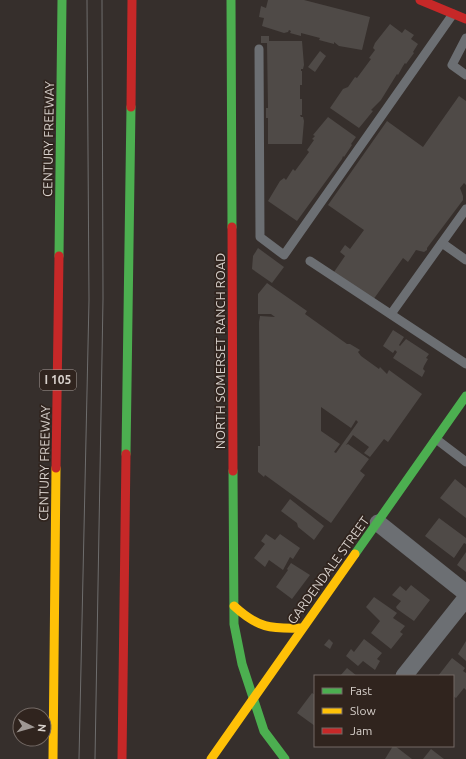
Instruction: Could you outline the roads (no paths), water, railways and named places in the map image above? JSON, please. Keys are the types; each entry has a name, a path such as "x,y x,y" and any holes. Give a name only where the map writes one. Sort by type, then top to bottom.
{"main road":[{"name":"CENTURY FREEWAY","path":"52,759 62,0"},
{"path":"122,759 132,0"},
{"name":"NORTH SOMERSET RANCH ROAD","path":"231,0 234,624 242,664 252,700 264,731 285,759"},
{"path":"420,0 466,19"},
{"name":"GARDENDALE STREET","path":"211,759 466,396"},
{"path":"234,606 260,626 268,629 302,628"}],"street":[{"path":"378,523 466,593"},
{"path":"405,675 466,598"}],"lane":[{"path":"259,49 260,237 284,255 453,14"},
{"path":"466,38 452,65 466,75"},
{"path":"391,314 466,209"},
{"path":"442,243 466,260"},
{"path":"310,261 466,364"},
{"path":"436,439 466,462"}],"tram line":[{"path":"79,759 89,300 87,0"},
{"path":"95,759 103,299 102,0"}]}
